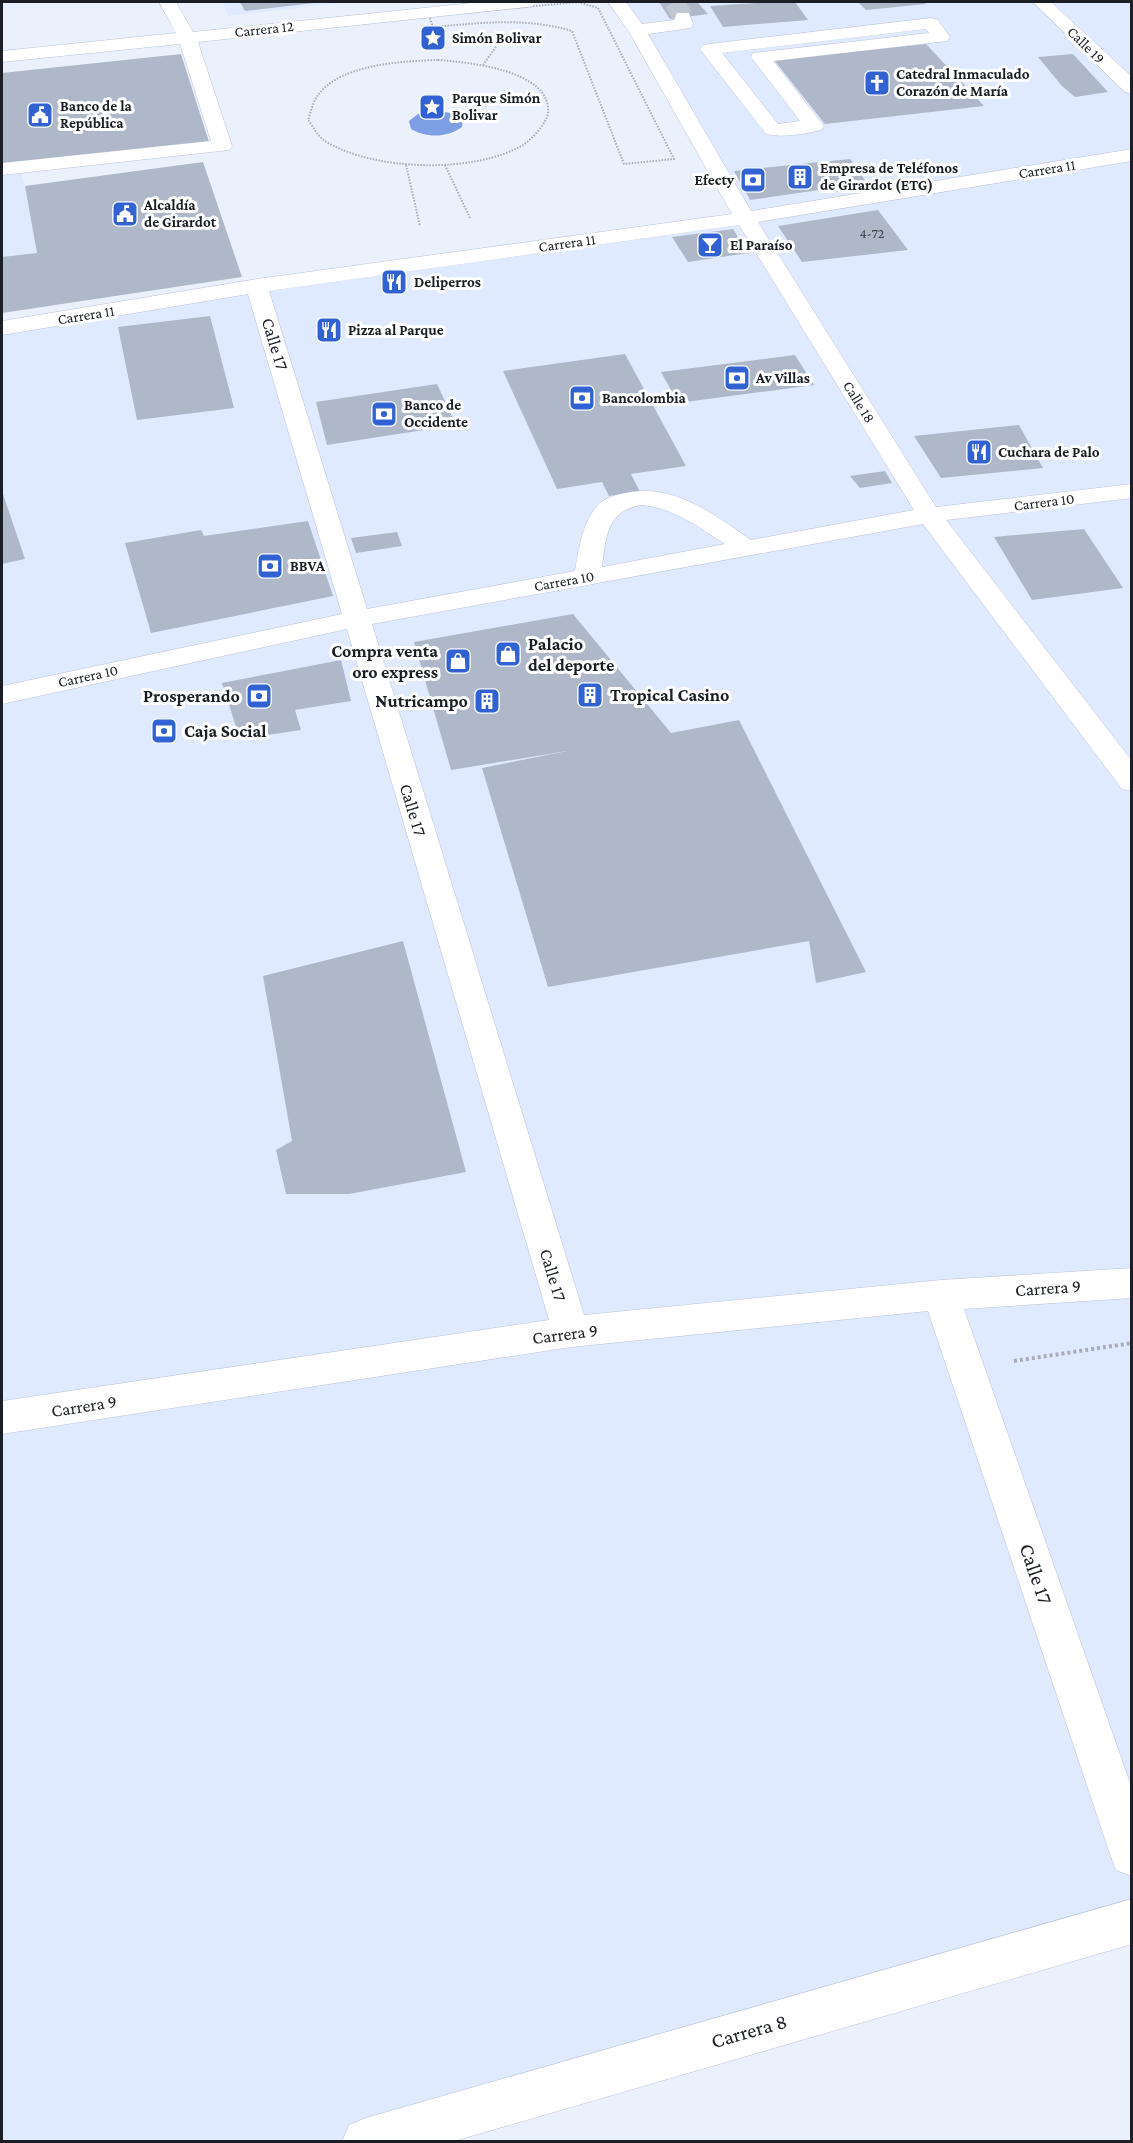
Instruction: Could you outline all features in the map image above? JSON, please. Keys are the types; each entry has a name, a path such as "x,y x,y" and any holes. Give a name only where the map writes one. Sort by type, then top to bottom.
{"street":[{"path":"3,169 222,146 187,37 168,2"},
{"name":"Carrera 12","path":"2,57 527,2"},
{"name":"Calle 18","path":"617,2 637,30 745,218 929,515 1131,782"},
{"name":"Calle 19","path":"1041,2 1131,88"},
{"path":"637,30 684,24 683,17"},
{"path":"931,23 941,37 760,57 814,126 773,130 710,49 931,23"},
{"name":"Carrera 11","path":"2,328 257,286 745,218 1131,155"},
{"name":"Calle 17","path":"257,286 571,1332"},
{"name":"Carrera 10","path":"2,695 356,619 929,515 1131,491"},
{"path":"587,577 596,532 608,509 629,499 642,497 670,502 747,548"},
{"name":"Carrera 9","path":"2,1418 571,1332 941,1295 1131,1283"},
{"name":"Calle 17","path":"941,1295 1131,1854"},
{"name":"Carrera 8","path":"366,2142 1131,1921"}],"path":[{"path":"564,3 586,3 598,8 674,159 624,164 572,31 538,21 514,20 434,27 429,16 564,3"},
{"path":"438,60 483,65 516,75 529,83 546,99 549,109 543,128 521,145 487,158 445,165 406,165 359,158 325,142 309,122 308,111 313,101 321,91 334,82 370,68 392,63 438,60"},
{"path":"406,165 416,210"},
{"path":"445,165 465,207"},
{"path":"1006,1362 1131,1343"}],"shaded area":[{"path":"223,2 350,2 228,16"},
{"path":"622,2 1131,2 1131,1921 366,2141 2,2142 2,328 744,218"},
{"path":"21,168 36,242 45,307 2,313 2,170"}],"water":[{"path":"435,111 452,113 463,119 462,127 456,131 436,136 411,129 409,121 418,114"}],"building":[{"path":"240,2 314,2 314,3 245,11"},
{"path":"659,2 697,2 708,14 670,19"},
{"path":"795,2 808,20 723,27 710,6"},
{"path":"858,2 924,2 926,4 866,10"},
{"name":"Catedral Inmaculado Corazón de María","path":"926,44 984,106 825,124 774,60"},
{"path":"181,54 209,142 2,170 2,73"},
{"path":"1073,54 1108,92 1075,97 1062,86 1038,57"},
{"name":"Empresa de Teléfonos de Girardot (ETG)","path":"850,159 867,183 750,200 734,171"},
{"name":"Alcaldía de Girardot","path":"203,162 242,277 2,313 2,257 37,253 25,186"},
{"path":"878,210 908,250 802,262 778,226"},
{"name":"El Paraíso","path":"733,229 748,253 688,262 672,237"},
{"path":"210,316 234,408 137,420 118,327"},
{"name":"Bancolombia","path":"625,354 686,466 631,474 640,492 609,496 602,482 557,489 503,371"},
{"name":"Av Villas","path":"795,355 814,385 678,403 661,372"},
{"name":"Banco de Occidente","path":"437,384 456,425 327,445 316,402"},
{"name":"Cuchara de Palo","path":"1019,425 1043,468 941,478 914,436"},
{"path":"885,471 892,483 860,488 850,476"},
{"path":"2,491 25,559 2,564"},
{"path":"308,521 333,596 151,633 125,543 201,530 204,536"},
{"path":"1084,529 1123,588 1032,600 994,537"},
{"path":"397,532 402,546 356,553 351,538"},
{"path":"573,614 671,733 739,720 866,972 816,983 809,941 548,987 482,768 567,751 451,770 414,642"},
{"name":"Prosperando","path":"341,660 351,701 295,710 301,730 240,739 222,683"},
{"path":"403,941 466,1172 349,1194 286,1194 276,1150 292,1141 263,976"}],"tunnel":[{"path":"674,2 683,17"}],"place":[{"name":"Simón Bolivar","path":"433,38"},
{"name":"Catedral Inmaculado Corazón de María","path":"877,83"},
{"name":"Parque Simón Bolivar","path":"432,107"},
{"name":"Banco de la República","path":"40,115"},
{"name":"Empresa de Teléfonos de Girardot (ETG)","path":"800,177"},
{"name":"Efecty","path":"753,180"},
{"name":"Alcaldía de Girardot","path":"125,214"},
{"name":"El Paraíso","path":"710,245"},
{"name":"Deliperros","path":"394,282"},
{"name":"Pizza al Parque","path":"329,330"},
{"name":"Av Villas","path":"737,378"},
{"name":"Bancolombia","path":"582,398"},
{"name":"Banco de Occidente","path":"384,414"},
{"name":"Cuchara de Palo","path":"979,452"},
{"name":"BBVA","path":"270,566"},
{"name":"Palacio del deporte","path":"508,654"},
{"name":"Compra venta oro express","path":"458,661"},
{"name":"Tropical Casino","path":"590,695"},
{"name":"Prosperando","path":"259,696"},
{"name":"Nutricampo","path":"487,701"},
{"name":"Caja Social","path":"164,731"}]}
